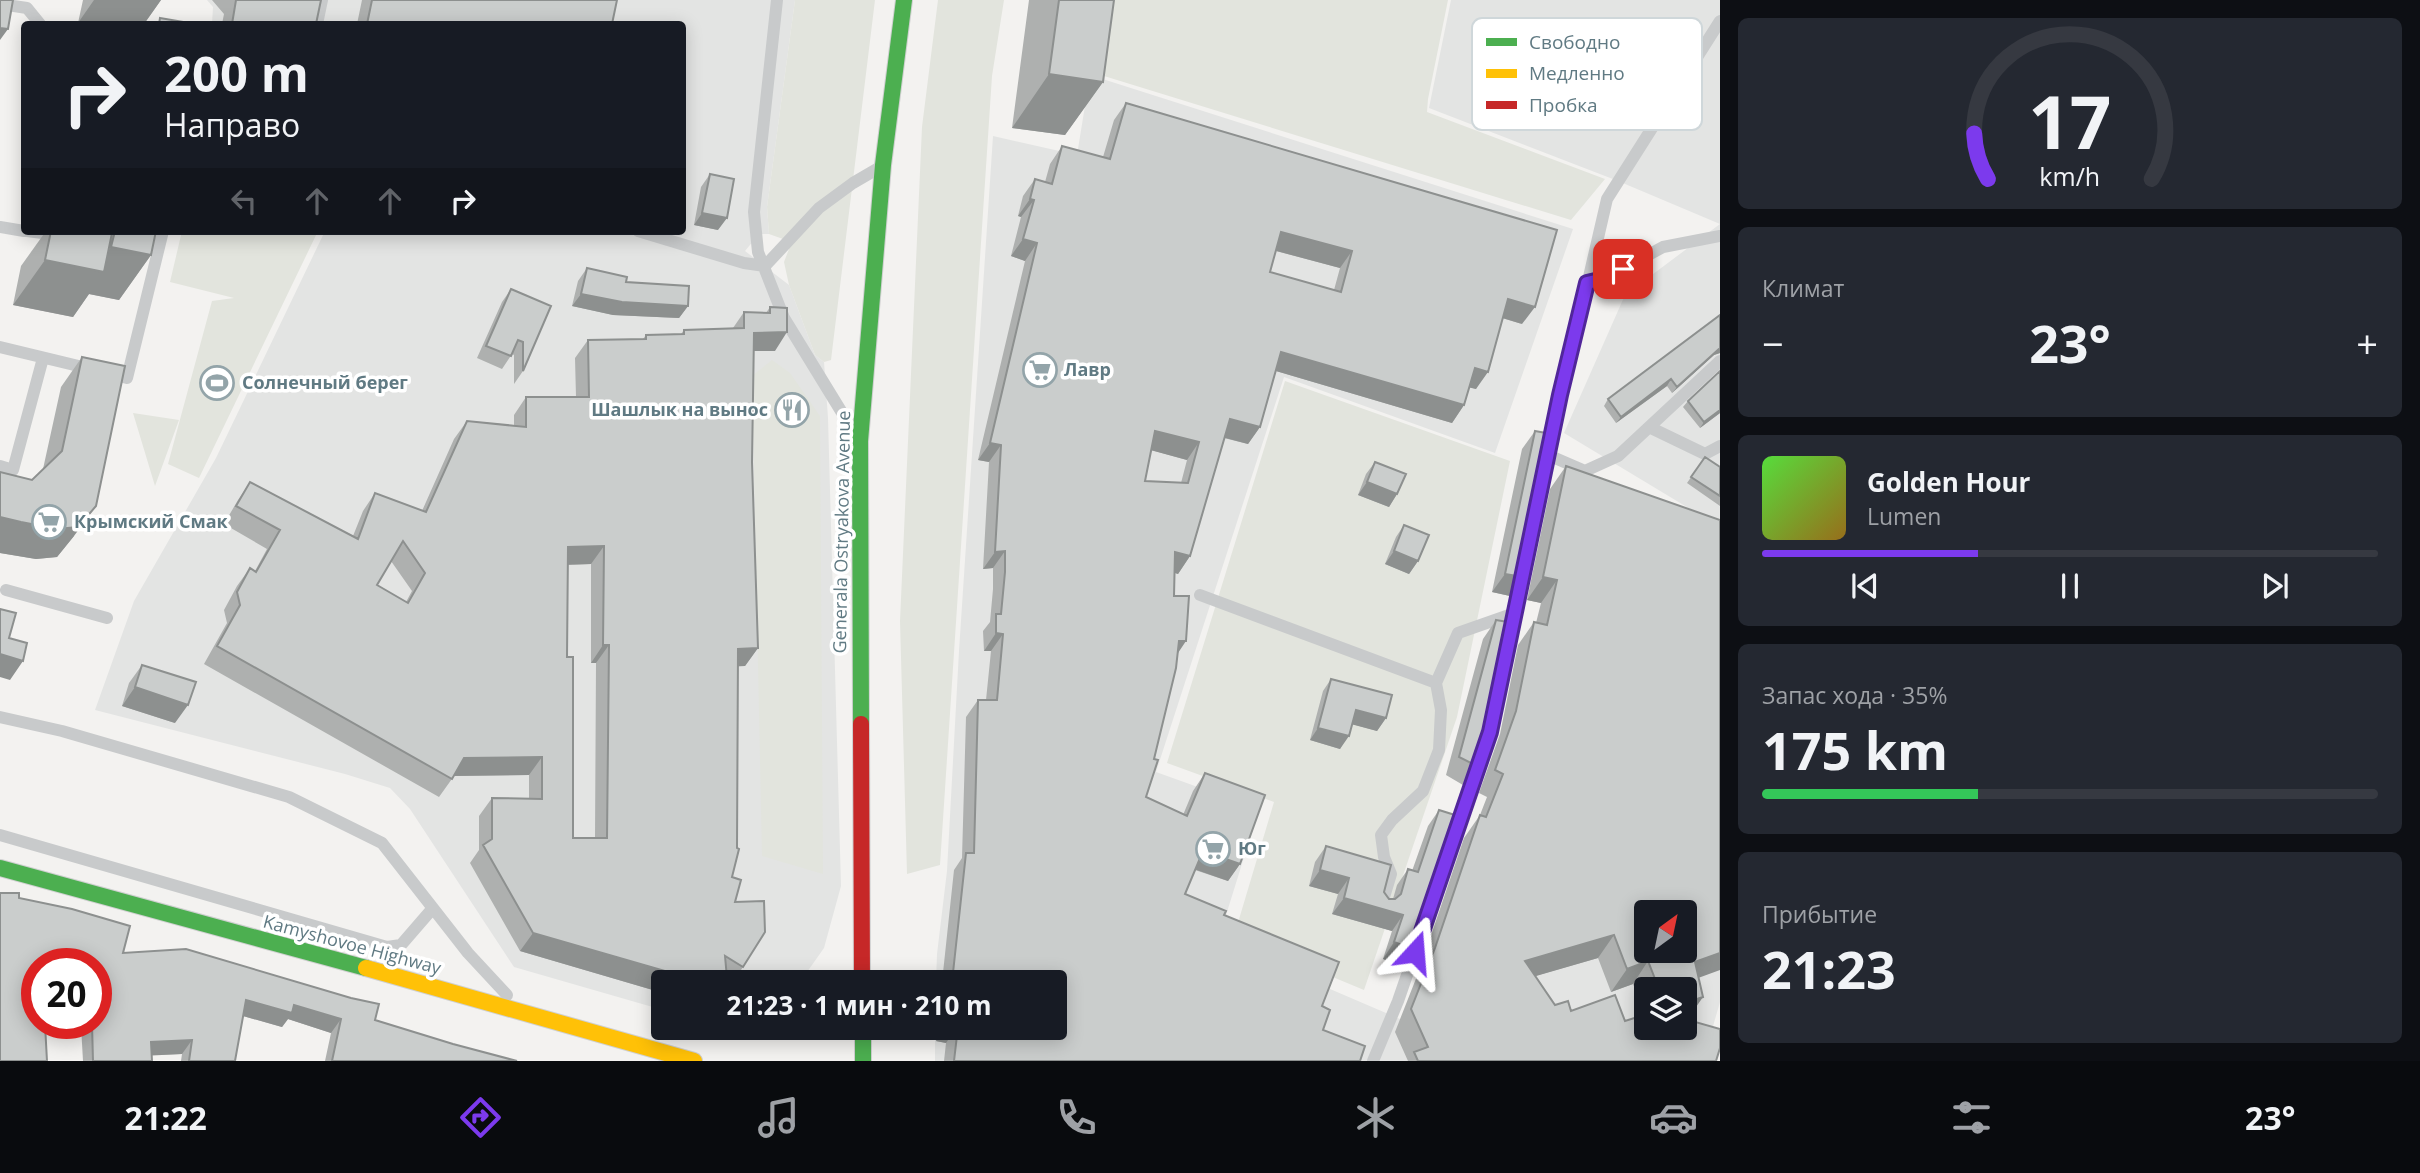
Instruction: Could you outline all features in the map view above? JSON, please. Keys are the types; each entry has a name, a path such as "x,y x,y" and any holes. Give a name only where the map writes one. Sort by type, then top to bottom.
{"main road":[{"name":"Generala Ostryakova Avenue","path":"862,970 860,441 883,165 904,0"},
{"name":"Kamyshovoe Highway","path":"0,868 521,1010 694,1061"},
{"path":"863,1040 863,1061"}],"lane":[{"path":"318,21 322,0"},
{"path":"777,0 754,212 758,252 784,318 860,441"},
{"path":"0,4 27,8 38,21"},
{"path":"1702,49 1720,21"},
{"path":"1651,130 1607,199 1546,462 1585,471 1618,456 1720,361"},
{"path":"765,266 819,208 883,165"},
{"path":"0,228 21,230"},
{"path":"0,347 127,378 162,235"},
{"path":"651,235 744,263 765,266"},
{"path":"1587,283 1604,279 1662,247 1720,236"},
{"path":"0,466 13,470 43,358"},
{"path":"1649,427 1705,454 1720,448"},
{"path":"1507,653 1529,548"},
{"path":"6,590 107,618"},
{"path":"1200,595 1436,683"},
{"path":"1381,907 1391,874 1384,857 1381,835 1392,820 1423,791 1439,750 1441,710 1436,683 1458,633 1515,613"},
{"path":"1373,1061 1398,1001 1490,732 1499,693"},
{"path":"0,716 289,797 382,843 468,953 521,1010"},
{"path":"0,835 387,947 401,945 433,908"}],"shaded area":[{"path":"207,0 795,0 767,207 769,234 759,234 745,251 789,285 815,355 824,362 828,418 841,886 824,948 808,970 651,970 651,1007 514,967 410,809 390,788 95,710 134,601 216,458 323,235 686,235 686,21 212,21 213,7"},
{"path":"795,0 875,0 831,360 824,362 815,355 789,285 784,262 789,249 783,239 769,234 767,207"},
{"path":"938,0 1004,0 992,76 940,865 907,874 900,621 922,127"},
{"path":"1106,0 1448,0 1427,112 1605,179 1571,220 1091,72"},
{"path":"1451,0 1720,0 1720,224 1486,130 1702,130 1702,18 1472,18 1472,125 1429,108"},
{"path":"1090,75 1573,229 1495,453 1284,377 1156,772 1259,809 1218,941 1400,1019 1441,1002 1634,947 1634,963 1697,963 1698,942 1720,929 1720,1002 1703,1061 935,1061 935,1040 1067,1040 1067,970 936,970 947,871 993,136 1077,155"},
{"path":"1720,224 1720,527 1564,433 1625,295"},
{"name":"Солнечный берег","path":"181,235 316,235 199,478 168,464 212,301 234,298 170,282"},
{"path":"772,360 790,373 820,416 823,874 762,856 752,376"},
{"path":"1285,381 1510,461 1457,717 1364,990 1234,936 1274,802 1167,763"},
{"path":"133,413 179,420 155,486"}],"building":[{"path":"0,0 13,0 8,29 0,28"},
{"path":"236,0 321,0 317,21 232,21"},
{"path":"372,0 617,0 613,21 368,21"},
{"path":"1059,0 1114,0 1103,82 1049,74"},
{"path":"1126,103 1557,230 1535,307 1508,299 1488,372 1475,368 1464,405 1281,352 1260,427 1230,419 1190,556 1175,552 1174,596 1189,596 1186,641 1179,641 1176,668 1154,759 1158,760 1146,797 1187,816 1205,773 1265,795 1240,864 1203,851 1185,894 1226,911 1224,915 1339,962 1322,1006 1330,1010 1323,1030 1365,1046 1360,1061 954,1061 956,1040 1067,1040 1067,970 953,970 966,853 974,853 978,700 997,700 1003,634 996,633 996,614 1001,614 1005,551 995,552 1001,445 990,443 1037,243 1023,239 1034,200 1030,199 1035,179 1052,184 1062,146 1110,159","holes":["1281,232 1352,251 1341,292 1270,272","1155,431 1199,442 1188,483 1145,481"]},
{"path":"710,174 734,179 727,218 702,213"},
{"path":"50,235 112,235 104,272 45,260"},
{"path":"114,235 155,235 151,255 111,247"},
{"path":"587,268 627,277 626,282 689,286 688,306 622,302 581,294"},
{"path":"511,289 551,306 523,371 523,342 518,340 511,356 486,346"},
{"path":"770,307 787,308 787,332 754,333 752,462 758,648 738,649 739,849 732,877 741,880 735,902 764,901 765,932 743,967 725,956 726,970 661,970 533,933 483,845 492,839 492,798 542,799 542,757 464,758 452,779 217,646 240,605 237,592 250,568 256,572 280,530 236,506 250,482 358,539 375,493 426,512 467,421 526,427 526,397 589,397 588,340 646,339 646,335 684,334 684,330 744,328 744,312 770,313","holes":["403,541 425,573 408,603 377,585","604,546 603,645 609,645 607,838 573,838 573,657 567,657 568,547"]},
{"path":"1720,315 1720,348 1677,387 1671,379 1621,417 1608,399"},
{"path":"82,357 125,366 96,506 78,527 57,529 0,517 0,472 32,480 62,451"},
{"path":"1720,371 1720,410 1704,422 1688,401"},
{"path":"1535,431 1552,434 1523,577 1505,574"},
{"path":"1705,457 1720,467 1720,496 1691,477"},
{"path":"1375,462 1406,474 1397,494 1367,482"},
{"path":"1566,466 1720,520 1720,953 1698,961 1698,900 1634,900 1634,963 1643,963 1627,969 1614,935 1525,961 1555,1005 1568,1001 1571,1011 1615,995 1625,1021 1634,1018 1634,1040 1697,1040 1697,1022 1720,1029 1720,1048 1716,1061 1418,1061 1414,1052 1428,1047 1411,1009 1435,948 1480,815 1486,817 1503,774 1495,770 1516,711 1534,622 1547,625 1557,580 1543,577"},
{"path":"1404,525 1429,535 1418,561 1394,551"},
{"path":"0,609 16,613 9,638 27,643 23,661 0,654"},
{"path":"1496,620 1514,623 1496,711 1477,766 1459,757"},
{"path":"142,665 196,682 188,705 135,687"},
{"path":"1331,679 1392,695 1386,718 1356,710 1349,736 1318,728"},
{"path":"1439,810 1458,816 1413,949 1394,942 1403,915 1344,898 1349,878 1320,870 1326,846 1391,865 1384,892 1389,899 1395,899 1401,894 1408,869 1418,872"},
{"path":"0,893 19,893 19,898 72,909 130,926 123,953 186,949 379,1004 375,1020 517,1061 332,1061 341,1019 294,1005 292,1013 246,1000 235,1061 189,1061 192,1040 151,1042 152,1061 93,1061 92,1039 112,1039 112,948 21,948 21,1039 46,1039 47,1061 0,1061"},
{"path":"1649,963 1695,963 1703,997 1697,999 1697,977 1654,977"}],"traffic: fast":[{"path":"861,724 860,441 883,165 904,0"},
{"path":"0,868 366,968"},
{"path":"863,1040 863,1061"}],"traffic: slow":[{"path":"366,968 694,1061"}],"traffic: jam":[{"path":"861,724 862,970"}],"place":[{"name":"Лавр","path":"1040,370"},
{"name":"Солнечный берег","path":"217,383"},
{"name":"Шашлык на вынос","path":"792,410"},
{"name":"Крымский Смак","path":"49,522"},
{"name":"Юг","path":"1213,849"}],"route":[{"path":"1415,952 1490,732 1560,395 1587,283 1604,279 1623,269"}]}
